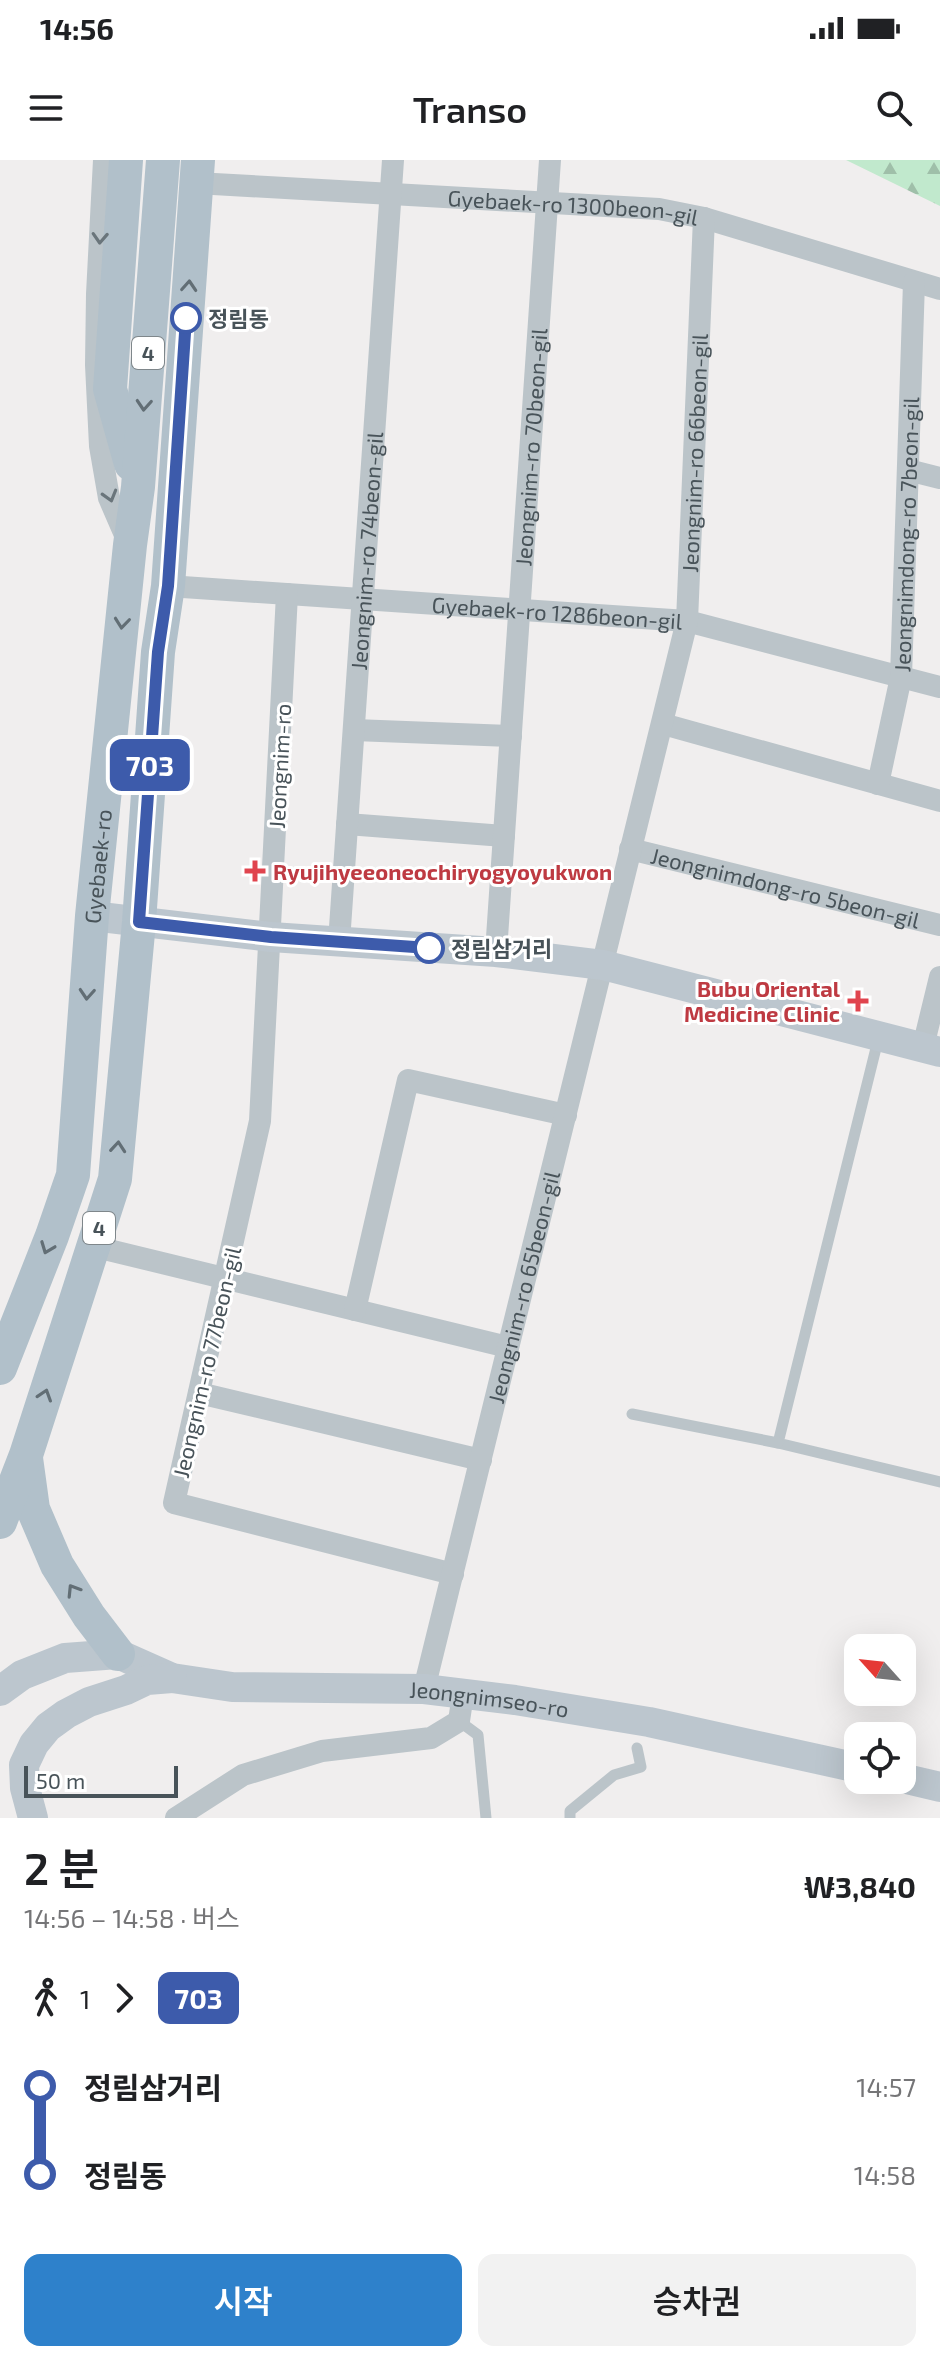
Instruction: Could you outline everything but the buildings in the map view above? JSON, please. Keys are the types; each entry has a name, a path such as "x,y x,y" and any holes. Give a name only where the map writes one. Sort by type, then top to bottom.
{"main road":[{"path":"126,160 110,389 138,487"},
{"name":"Gyebaek-ro","path":"0,1368 73,1175 92,916 138,487 163,160"},
{"name":"Gyebaek-ro","path":"0,1522 26,1455 115,1179 139,922 158,652 168,586 197,171"},
{"path":"92,916 271,937 496,952 603,965 932,1049"},
{"path":"26,1455 33,1509 57,1565 89,1616 118,1654"},
{"path":"0,1691 22,1675 65,1658 118,1654"},
{"name":"Jeongnimseo-ro","path":"118,1654 172,1678 232,1687 424,1689 461,1707 515,1700 649,1722 844,1765"},
{"path":"33,1818 25,1788 24,1765 34,1744 48,1727 89,1702 147,1680 172,1678"},
{"path":"916,1781 940,1787"}],"street":[{"path":"104,160 96,323 100,446 109,498 130,545"},
{"name":"Jeongnim-ro 74beon-gil","path":"339,942 393,160"},
{"name":"Jeongnim-ro 70beon-gil","path":"496,952 550,160"},
{"name":"Gyebaek-ro 1300beon-gil","path":"197,171 391,193 659,209 704,218 940,289"},
{"name":"Jeongnim-ro 66beon-gil","path":"603,965 687,621 704,218"},
{"name":"Jeongnimdong-ro 7beon-gil","path":"878,784 901,677 914,282"},
{"path":"908,470 940,478"},
{"name":"Gyebaek-ro 1286beon-gil","path":"168,586 687,621 940,687"},
{"name":"Jeongnim-ro","path":"271,937 287,594"},
{"path":"663,724 940,801"},
{"path":"354,730 511,736"},
{"path":"347,824 504,836"},
{"name":"Jeongnimdong-ro 5beon-gil","path":"630,849 940,925"},
{"name":"Jeongnim-ro 77beon-gil","path":"271,937 260,1121 174,1503 453,1574"},
{"name":"Jeongnim-ro 65beon-gil","path":"424,1689 603,965"},
{"path":"932,1049 940,977"},
{"path":"355,1310 408,1080 566,1115"},
{"path":"92,1246 508,1347"},
{"path":"199,1393 481,1460"},
{"path":"176,1818 243,1775 322,1751 431,1738 461,1707"}],"lane":[{"path":"778,1443 879,1036"},
{"path":"632,1414 778,1443 940,1482"},
{"path":"461,1707 478,1735 486,1818"},
{"path":"570,1818 570,1811 614,1775 641,1767 637,1748"}],"green space":[{"path":"846,160 940,160 940,206"}],"bus line":[{"name":"703","path":"186,318 168,586 158,652 139,922 271,937 429,948"}],"place":[{"name":"정림동","path":"186,318"},
{"name":"Ryujihyeeoneochiryogyoyukwon","path":"255,871"},
{"name":"정림삼거리","path":"429,948"},
{"name":"Bubu Oriental Medicine Clinic","path":"858,1001"}]}
